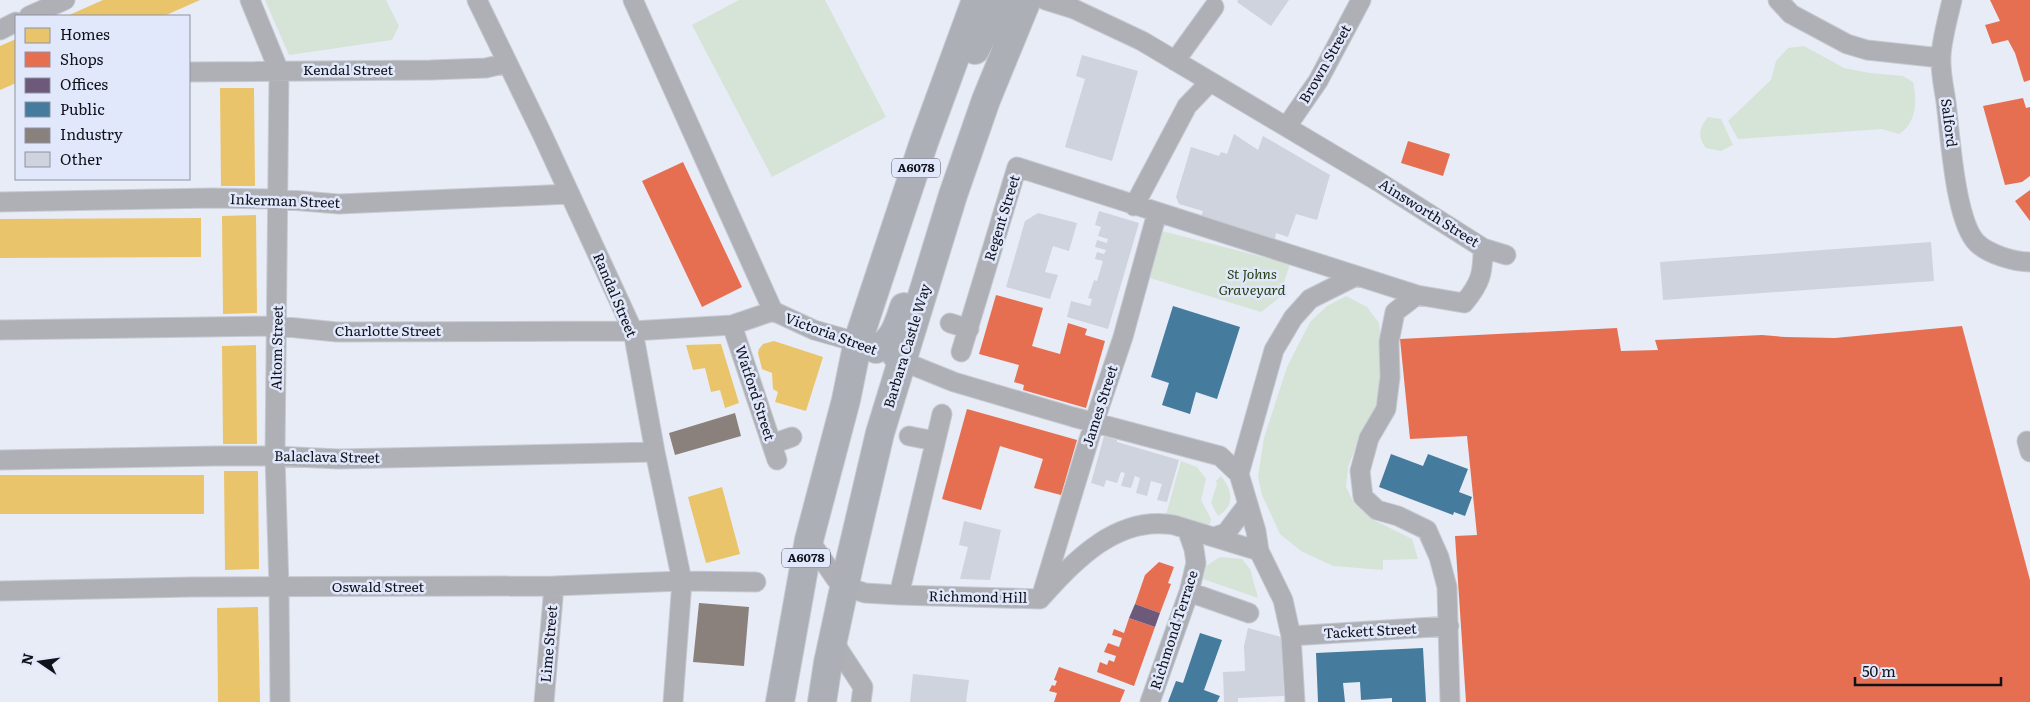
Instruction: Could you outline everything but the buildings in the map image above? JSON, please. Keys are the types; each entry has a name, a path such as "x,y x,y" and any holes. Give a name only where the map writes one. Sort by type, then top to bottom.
{"highway":[{"name":"A6078","path":"780,702 809,540 844,408 867,345 892,241 924,142 976,0"},
{"path":"892,241 927,182 961,84 982,35 998,5 1007,0"},
{"name":"Barbara Castle Way","path":"822,702 844,586 880,433 953,195 986,100 1026,0"},
{"name":"A6078","path":"867,345 886,344 892,338 926,236 953,195"}],"street":[{"path":"31,15 65,0"},
{"name":"Altom Street","path":"250,0 278,71 275,456 280,702"},
{"name":"Randal Street","path":"477,0 633,331 655,452 682,581 673,702"},
{"name":"Victoria Street","path":"633,0 773,311 814,330 867,345 903,362 954,382 1094,423 1220,456 1239,474"},
{"name":"Ainsworth Street","path":"1045,0 1074,4 1142,41 1286,126 1483,248 1483,270 1476,289 1464,303 1417,295 1134,206"},
{"name":"Brown Street","path":"1286,126 1318,81 1361,0"},
{"path":"1778,0 1793,7 1847,44 1867,50 1940,58"},
{"name":"Salford","path":"1952,0 1940,58 1956,182 1968,230 1976,242 1999,255 2030,262"},
{"path":"1174,61 1214,7"},
{"path":"0,30 15,22"},
{"name":"Kendal Street","path":"190,72 449,70 486,68 508,63"},
{"path":"1134,206 1187,106 1210,82"},
{"name":"Regent Street","path":"962,352 1017,167 1134,206"},
{"name":"Inkerman Street","path":"0,202 278,199 339,204 570,194"},
{"name":"James Street","path":"1040,599 1049,575 1094,423 1123,337 1157,213"},
{"path":"1483,248 1506,255"},
{"path":"1295,702 1291,636 1283,600 1259,551 1256,531 1239,474 1274,350 1293,318 1310,299 1356,276"},
{"path":"1417,295 1395,312 1389,342 1390,377 1386,409 1369,438 1360,471 1363,497 1377,510 1398,516 1427,530 1438,557 1447,587 1450,702"},
{"name":"Charlotte Street","path":"0,330 277,326 337,332 633,331 732,325 773,311"},
{"path":"950,323 969,329"},
{"name":"Watford Street","path":"732,325 774,452 792,437"},
{"path":"899,595 942,414"},
{"path":"909,436 936,442"},
{"name":"Balaclava Street","path":"0,460 275,456 339,459 655,452"},
{"path":"1214,537 1226,533 1248,504"},
{"name":"Richmond Hill","path":"844,586 864,593 1040,599 1081,557 1106,539 1123,529 1146,523 1160,523 1187,529 1259,551"},
{"name":"Richmond Terrace","path":"1150,702 1189,592 1196,563 1194,549 1187,529"},
{"path":"809,540 836,579 844,586"},
{"name":"Oswald Street","path":"0,592 192,587 554,586 682,581 756,582"},
{"name":"Lime Street","path":"544,702 554,586"},
{"path":"1189,592 1249,613"},
{"name":"Tackett Street","path":"1291,636 1449,626"},
{"path":"833,641 863,687 861,702"}],"green space":[{"path":"265,0 386,0 399,26 392,40 289,55"},
{"path":"739,0 825,0 886,117 772,177 692,25"},
{"path":"1804,46 1844,68 1903,76 1913,82 1915,104 1909,124 1899,134 1882,129 1738,139 1728,121 1771,80 1776,61 1788,48"},
{"path":"1708,117 1721,119 1733,145 1721,151 1706,148 1701,140 1700,132"},
{"name":"St Johns Graveyard","path":"1162,231 1290,264 1279,298 1261,312 1150,278"},
{"path":"1346,296 1367,307 1379,323 1381,341 1378,405 1360,436 1348,467 1346,487 1355,505 1374,520 1412,539 1418,559 1383,560 1383,570 1333,566 1301,551 1280,534 1262,495 1258,477 1264,438 1287,367 1310,322 1327,306"},
{"path":"1181,461 1197,467 1206,479 1201,500 1211,519 1210,524 1199,524 1166,515"},
{"path":"1221,476 1230,492 1230,502 1224,512 1218,516 1211,503 1217,484 1216,481"},
{"path":"1220,557 1242,559 1250,569 1258,598 1203,579 1206,566"}]}
